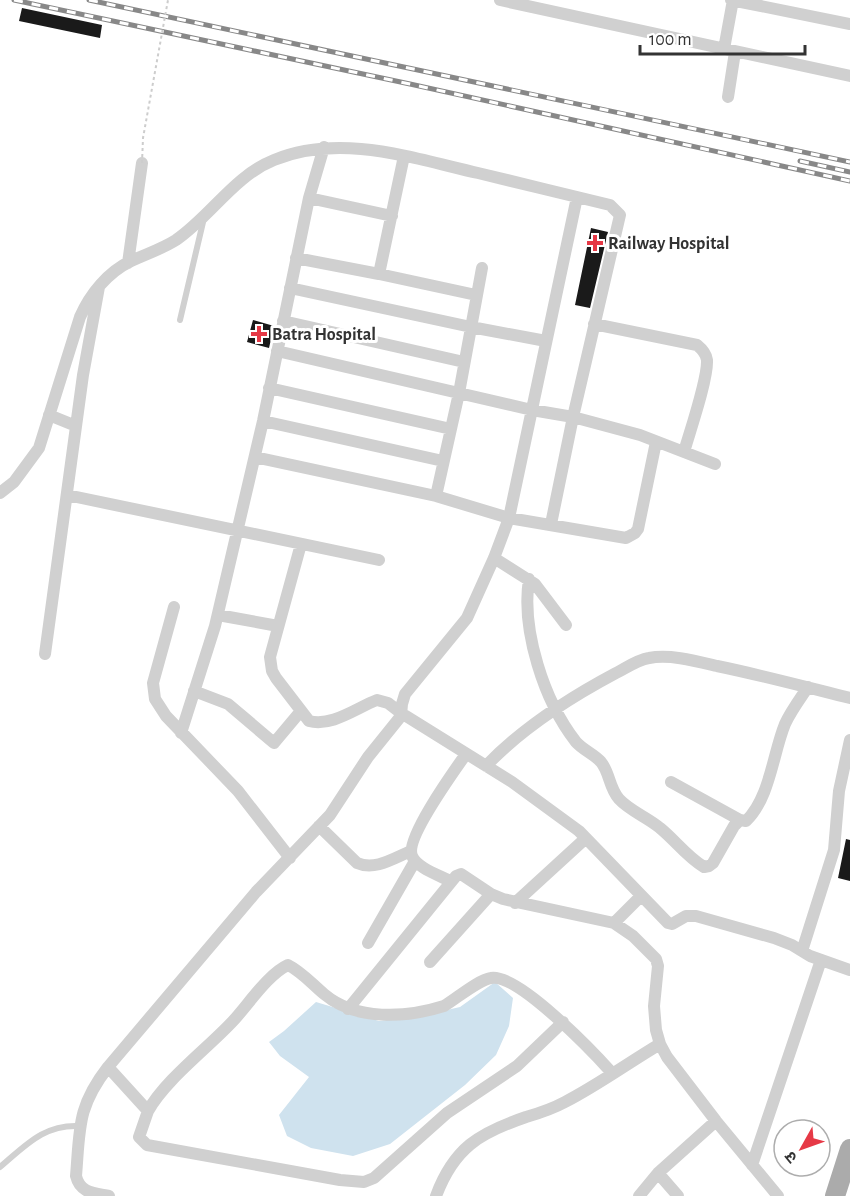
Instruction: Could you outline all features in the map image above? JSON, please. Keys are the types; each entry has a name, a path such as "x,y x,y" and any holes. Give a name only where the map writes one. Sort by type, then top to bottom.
{"main road":[{"path":"836,1196 850,1149"}],"street":[{"path":"500,0 850,76"},
{"path":"728,97 732,0 850,24"},
{"path":"181,733 218,615 263,421 309,198 324,147"},
{"path":"0,493 14,482 39,448 80,317 87,301 99,287 128,262 176,240 254,170 273,160 324,147 348,147 404,156 610,205 620,215 573,417 551,524"},
{"path":"380,274 404,156"},
{"path":"128,262 142,163"},
{"path":"107,1196 86,1191 78,1184 76,1176 80,1126 83,1110 90,1094 108,1067 256,892 337,806 368,758 401,715 405,694 467,618 509,518 577,197"},
{"path":"309,198 392,216"},
{"path":"296,258 476,295"},
{"path":"436,496 459,393 482,268"},
{"path":"45,654 76,426 99,287"},
{"path":"290,288 546,341"},
{"path":"283,321 464,362"},
{"path":"594,324 697,345 703,349 707,357 705,374 684,452"},
{"path":"277,351 532,410 573,417 656,442 715,464"},
{"path":"269,388 451,429"},
{"path":"49,415 76,426"},
{"path":"263,421 443,461"},
{"path":"255,457 436,496 509,518 626,538 635,533 640,521 656,442"},
{"path":"67,495 379,560"},
{"path":"301,544 270,664 276,678 309,721 322,722 382,700 401,715 512,782 586,838 664,920 672,924 686,916 696,916 774,938 821,960 850,970"},
{"path":"494,558 530,579 542,591 566,626"},
{"path":"530,579 526,598 528,620 541,674 556,710 576,741 599,760 619,799 660,828 704,867 713,863 734,826 740,820"},
{"path":"174,607 153,683 153,691 159,707 238,791 290,858"},
{"path":"218,615 279,626"},
{"path":"486,766 505,747 540,719 603,680 650,657 687,660 850,698"},
{"path":"671,782 740,820 749,818 759,802 785,723 808,687"},
{"path":"194,691 228,705 274,743 300,712"},
{"path":"802,951 834,850 839,791 850,740"},
{"path":"368,943 413,856 412,842 465,754"},
{"path":"319,826 357,863 363,866 376,866 413,856 450,881"},
{"path":"515,903 586,838"},
{"path":"348,1009 450,881 461,874 491,894 515,903 614,923 633,936 656,959 658,975 654,1006 656,1030 660,1044 675,1070 778,1196"},
{"path":"430,962 491,894"},
{"path":"614,923 641,896"},
{"path":"752,1165 821,960"},
{"path":"563,1022 517,1066 447,1113 381,1172 364,1182 340,1180 147,1145 139,1137 148,1111 159,1095 281,968 288,965 296,969 324,994 348,1009 366,1013 383,1014 436,1009 490,978 499,978 563,1022 612,1073"},
{"path":"436,1196 450,1165 459,1153 473,1142 515,1121 559,1106 660,1044"},
{"path":"108,1067 148,1111"},
{"path":"639,1196 658,1173 716,1121"},
{"path":"658,1173 678,1196"}],"lane":[{"path":"180,320 205,215"},
{"path":"0,1167 28,1143 48,1130 80,1126"}],"path":[{"path":"142,163 142,138 168,0"}],"water":[{"path":"495,982 513,998 509,1026 496,1055 465,1085 390,1144 353,1156 311,1148 287,1136 279,1115 309,1077 280,1056 269,1042 316,1002 379,1021 425,1015 460,1007"}],"building":[{"path":"22,8 102,25 100,38 19,21"},
{"path":"591,228 608,232 590,308 575,305"},
{"path":"253,320 274,326 269,348 247,342"},
{"path":"846,839 850,840 850,881 838,878"}],"railway":[{"path":"14,0 850,181"},
{"path":"89,0 850,162"},
{"path":"800,161 850,172"}],"place":[{"name":"Railway Hospital","path":"595,243"},
{"name":"Batra Hospital","path":"259,334"}]}
